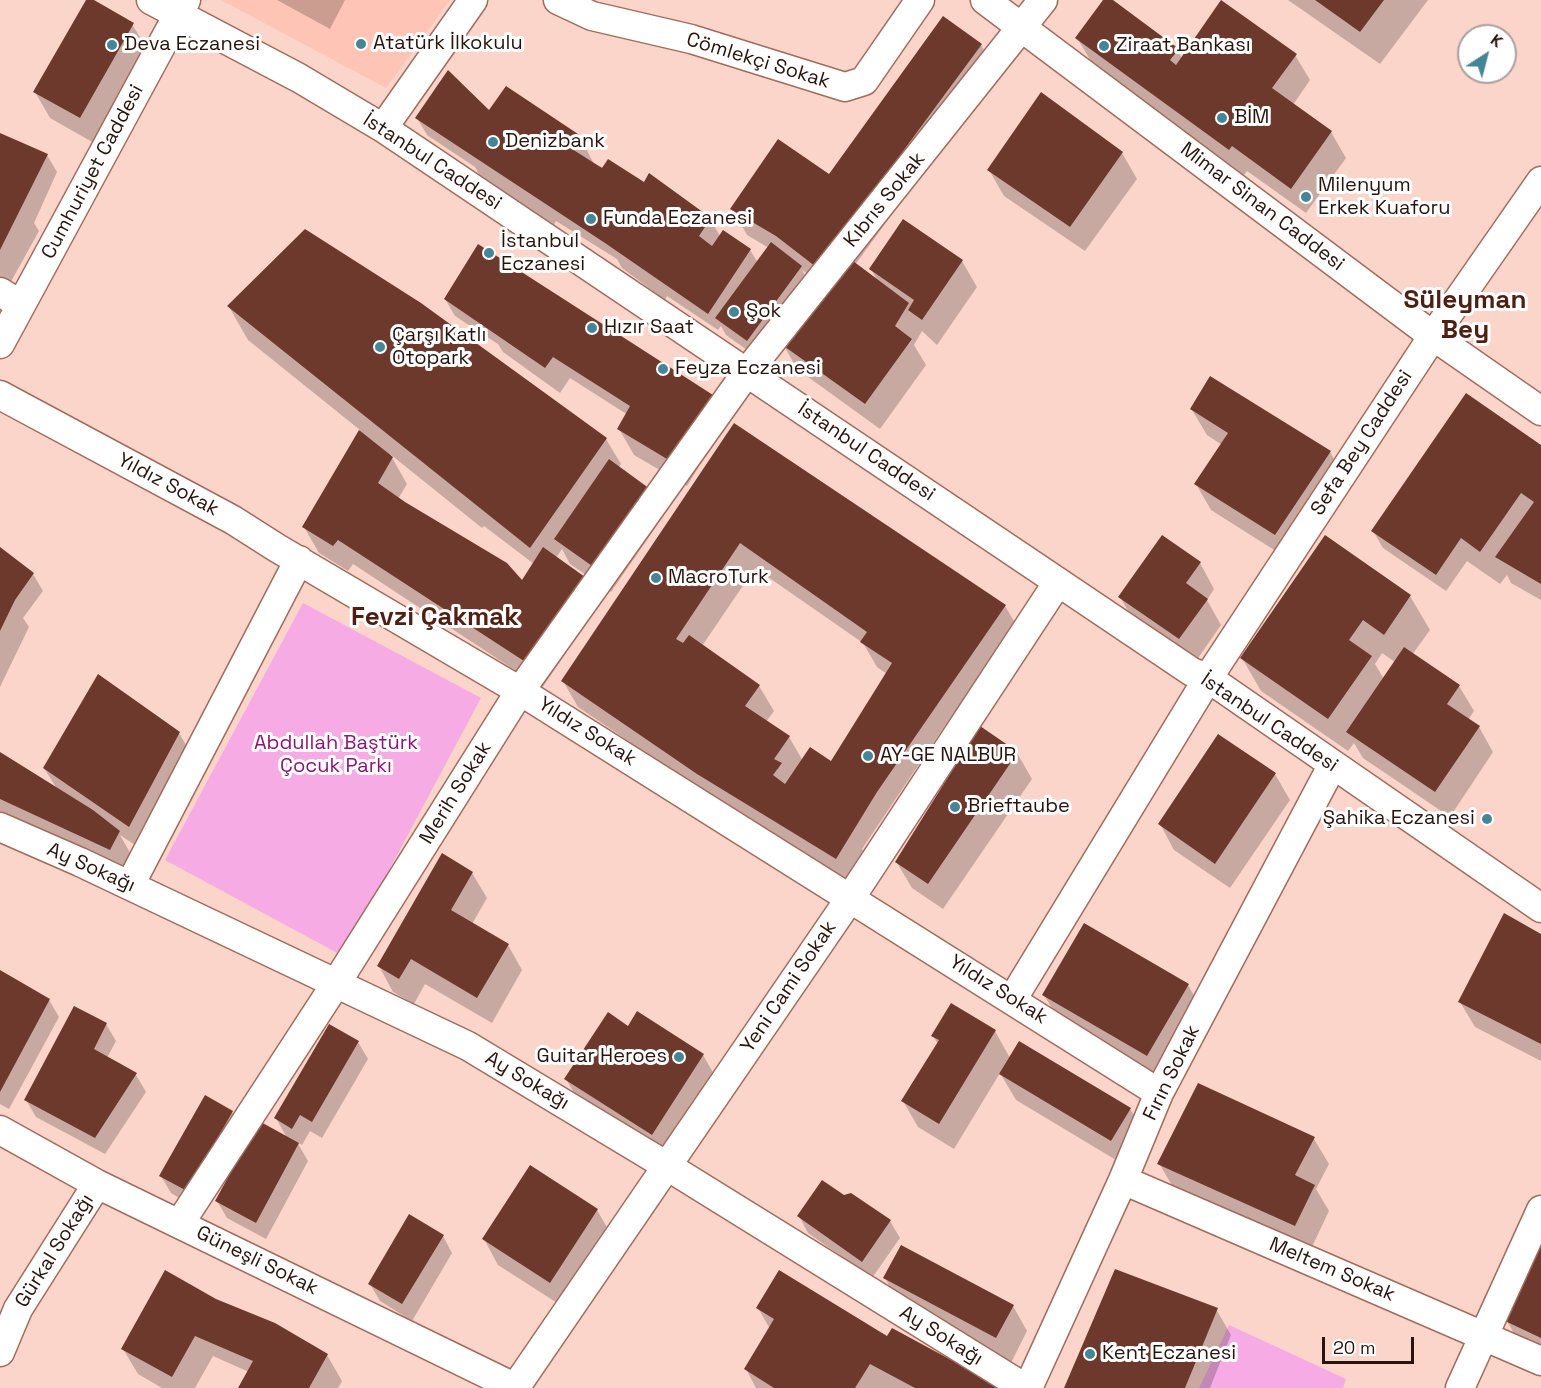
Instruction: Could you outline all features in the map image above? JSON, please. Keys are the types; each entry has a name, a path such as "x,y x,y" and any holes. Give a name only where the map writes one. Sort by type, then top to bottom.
{"street":[{"name":"İstanbul Caddesi","path":"151,0 182,8 383,128 1192,672 1208,678 1332,766 1541,908"},
{"path":"383,128 472,0"},
{"name":"Cömlekçi Sokak","path":"558,0 592,16 691,39 845,87 864,81 920,0"},
{"name":"Mimar Sinan Caddesi","path":"985,0 1433,336 1541,411"},
{"name":"Kıbrıs Sokak","path":"747,372 1043,0"},
{"name":"Cumhuriyet Caddesi","path":"0,344 11,299 182,8"},
{"name":"Sefa Bey Caddesi","path":"1012,999 1208,678 1433,336 1541,181"},
{"name":"Merih Sokak","path":"180,1223 337,982 520,691 747,372"},
{"name":"Yıldız Sokak","path":"0,395 233,520 520,691 851,897 1159,1093"},
{"path":"130,885 298,560"},
{"name":"Yeni Cami Sokak","path":"516,1388 851,897 1058,582"},
{"name":"Fırın Sokak","path":"1027,1388 1124,1179 1159,1093 1332,766"},
{"name":"Ay Sokağı","path":"0,827 130,885 468,1046 1027,1388"},
{"name":"Güneşli Sokak","path":"0,1130 97,1184 516,1388"},
{"name":"Meltem Sokak","path":"1124,1179 1541,1361"},
{"name":"Gürkal Sokağı","path":"0,1352 18,1309 97,1184"},
{"path":"1460,1388 1541,1210"}],"shaded area":[{"name":"Atatürk İlkokulu","path":"221,0 450,0 386,88"}],"green space":[{"name":"Abdullah Baştürk Çocuk Parkı","path":"303,603 481,698 343,956 165,860"},
{"path":"1229,1325 1346,1379 1343,1388 1199,1388"}],"building":[{"path":"86,0 94,0 134,23 80,118 33,92"},
{"path":"1103,0 1113,0 1179,49 1170,60 1176,65 1221,0 1297,54 1272,88 1332,131 1291,189 1232,146 1229,150 1075,38"},
{"path":"1315,0 1384,0 1360,32"},
{"path":"943,16 982,44 867,200 820,270 776,236 730,209 778,139 829,174"},
{"path":"448,70 489,110 506,86 581,136 572,149 602,168 608,159 644,182 649,173 711,218 699,236 712,246 723,230 751,249 708,314 415,118"},
{"path":"1041,92 1123,152 1070,227 987,170"},
{"path":"0,133 48,154 0,250"},
{"path":"903,219 963,260 922,320 908,310 914,300 869,269"},
{"name":"Çarşı Katlı Otopark","path":"305,229 421,303 607,438 530,548 227,306"},
{"path":"771,242 802,266 747,341 715,318"},
{"path":"478,244 713,395 672,462 617,429 630,406 553,357 545,368 444,299"},
{"path":"845,255 909,303 895,326 912,339 865,404 781,344"},
{"path":"1210,376 1331,451 1275,535 1194,484 1228,433 1190,409"},
{"path":"1466,393 1541,445 1541,584 1495,557 1534,502 1521,493 1480,552 1461,538 1436,575 1371,531"},
{"path":"734,423 1006,605 877,792 836,859 697,774 561,681","holes":["740,543 867,632 860,642 892,663 831,761 810,747 785,784 773,775 782,763 774,759 790,736 745,706 760,685 689,635 683,643 676,639"]},
{"path":"359,430 393,457 378,483 405,502 507,563 522,580 543,547 585,577 527,663 338,540 333,546 302,527"},
{"path":"609,459 650,489 595,568 554,539"},
{"path":"1162,535 1201,562 1186,583 1208,599 1179,639 1118,597"},
{"path":"1325,535 1411,595 1384,635 1363,620 1349,640 1372,656 1328,719 1240,658"},
{"path":"0,547 34,573 15,600 0,631"},
{"path":"1404,647 1460,685 1447,704 1480,726 1435,792 1346,732"},
{"path":"98,674 180,732 129,827 43,768"},
{"name":"Brieftaube","path":"980,726 1018,752 928,884 895,862"},
{"path":"1218,734 1276,773 1215,864 1158,824"},
{"path":"0,752 93,810 120,831 110,850 0,799"},
{"path":"442,853 473,872 451,910 509,944 477,998 411,959 399,979 377,966"},
{"path":"1504,913 1541,934 1541,1044 1458,1002"},
{"path":"1084,923 1189,984 1147,1056 1042,995"},
{"path":"0,970 50,999 0,1092"},
{"path":"951,1003 996,1030 939,1124 901,1101 939,1040 931,1036"},
{"path":"74,1006 107,1023 94,1049 137,1073 95,1138 24,1100"},
{"path":"637,1011 704,1054 652,1135 564,1079 608,1012 628,1026"},
{"path":"329,1024 359,1041 312,1122 300,1115 292,1129 274,1118"},
{"path":"1019,1041 1131,1108 1111,1141 999,1074"},
{"path":"1198,1083 1315,1137 1295,1175 1315,1185 1295,1226 1157,1164"},
{"path":"205,1095 233,1111 187,1191 159,1176"},
{"path":"259,1121 299,1143 256,1223 215,1201"},
{"path":"530,1165 598,1209 550,1283 482,1239"},
{"path":"822,1180 844,1195 851,1193 891,1220 862,1262 797,1216"},
{"path":"409,1214 444,1235 402,1304 368,1284"},
{"path":"1541,1242 1541,1338 1505,1321"},
{"path":"901,1245 1014,1305 996,1338 883,1278"},
{"path":"1115,1269 1218,1308 1185,1388 1064,1388"},
{"path":"165,1270 216,1299 275,1323 328,1354 309,1388 238,1388 253,1361 195,1336 172,1377 121,1349"},
{"path":"779,1270 887,1336 892,1328 1003,1388 915,1388 870,1364 855,1388 774,1388 744,1369 774,1319 756,1308"}],"place":[{"name":"Atatürk İlkokulu","path":"361,44"},
{"name":"Deva Eczanesi","path":"112,45"},
{"name":"Ziraat Bankası","path":"1104,46"},
{"name":"BİM","path":"1222,118"},
{"name":"Denizbank","path":"493,142"},
{"name":"Milenyum Erkek Kuaforu","path":"1306,197"},
{"name":"Funda Eczanesi","path":"591,219"},
{"name":"İstanbul Eczanesi","path":"489,253"},
{"name":"Şok","path":"734,312"},
{"name":"Hızır Saat","path":"592,328"},
{"name":"Çarşı Katlı Otopark","path":"380,347"},
{"name":"Feyza Eczanesi","path":"663,369"},
{"name":"MacroTurk","path":"656,578"},
{"name":"AY-GE NALBUR","path":"868,756"},
{"name":"Brieftaube","path":"955,807"},
{"name":"Şahika Eczanesi","path":"1487,819"},
{"name":"Guitar Heroes","path":"679,1057"},
{"name":"Kent Eczanesi","path":"1090,1354"}],"district":[{"name":"Süleyman Bey","path":"1465,316"},
{"name":"Fevzi Çakmak","path":"435,618"}]}
